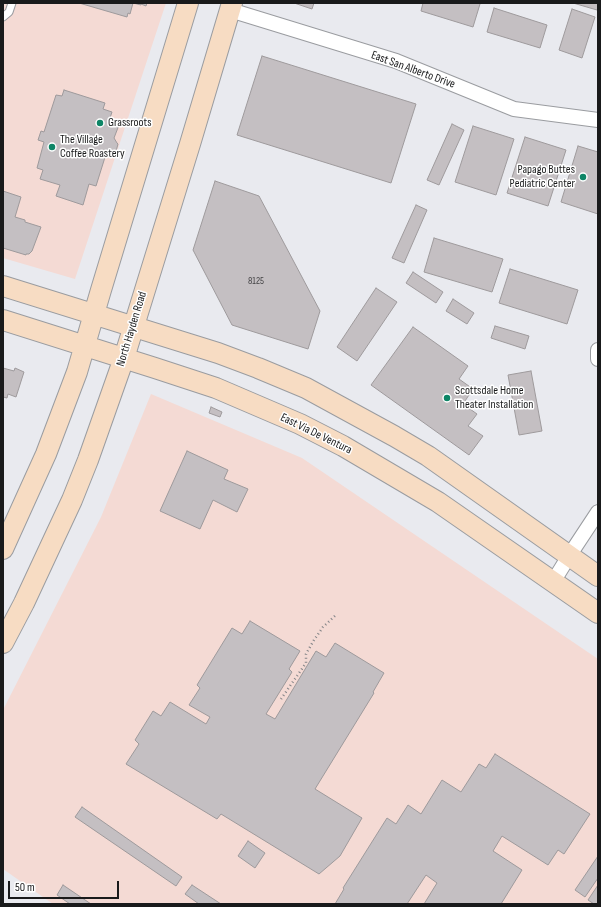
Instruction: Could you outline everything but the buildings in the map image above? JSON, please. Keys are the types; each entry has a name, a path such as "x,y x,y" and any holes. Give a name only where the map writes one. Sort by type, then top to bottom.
{"main road":[{"path":"3,549 46,454 77,372 188,3"},
{"name":"North Hayden Road","path":"3,643 24,603 88,460 124,358 231,7"},
{"path":"3,286 218,353 306,388 428,456 598,576"},
{"name":"East Via De Ventura","path":"3,320 216,388 300,424 343,446 438,502 598,613"}],"street":[{"name":"East San Alberto Drive","path":"231,7 396,61 514,109 598,120"},
{"path":"598,350 598,360"},
{"path":"554,582 598,512"}],"lane":[{"path":"3,17 6,10 12,3"}],"path":[{"path":"281,699 306,663 306,654 314,640 323,627 337,614"}],"shaded area":[{"path":"3,3 166,3 75,279 3,258"},
{"path":"151,394 302,458 598,659 598,904 53,904 3,869 3,710 101,517"}],"place":[{"name":"Grassroots","path":"100,123"},
{"name":"The Village Coffee Roastery","path":"52,147"},
{"name":"Papago Buttes Pediatric Center","path":"583,177"},
{"name":"Scottsdale Home Theater Installation","path":"447,398"}]}
